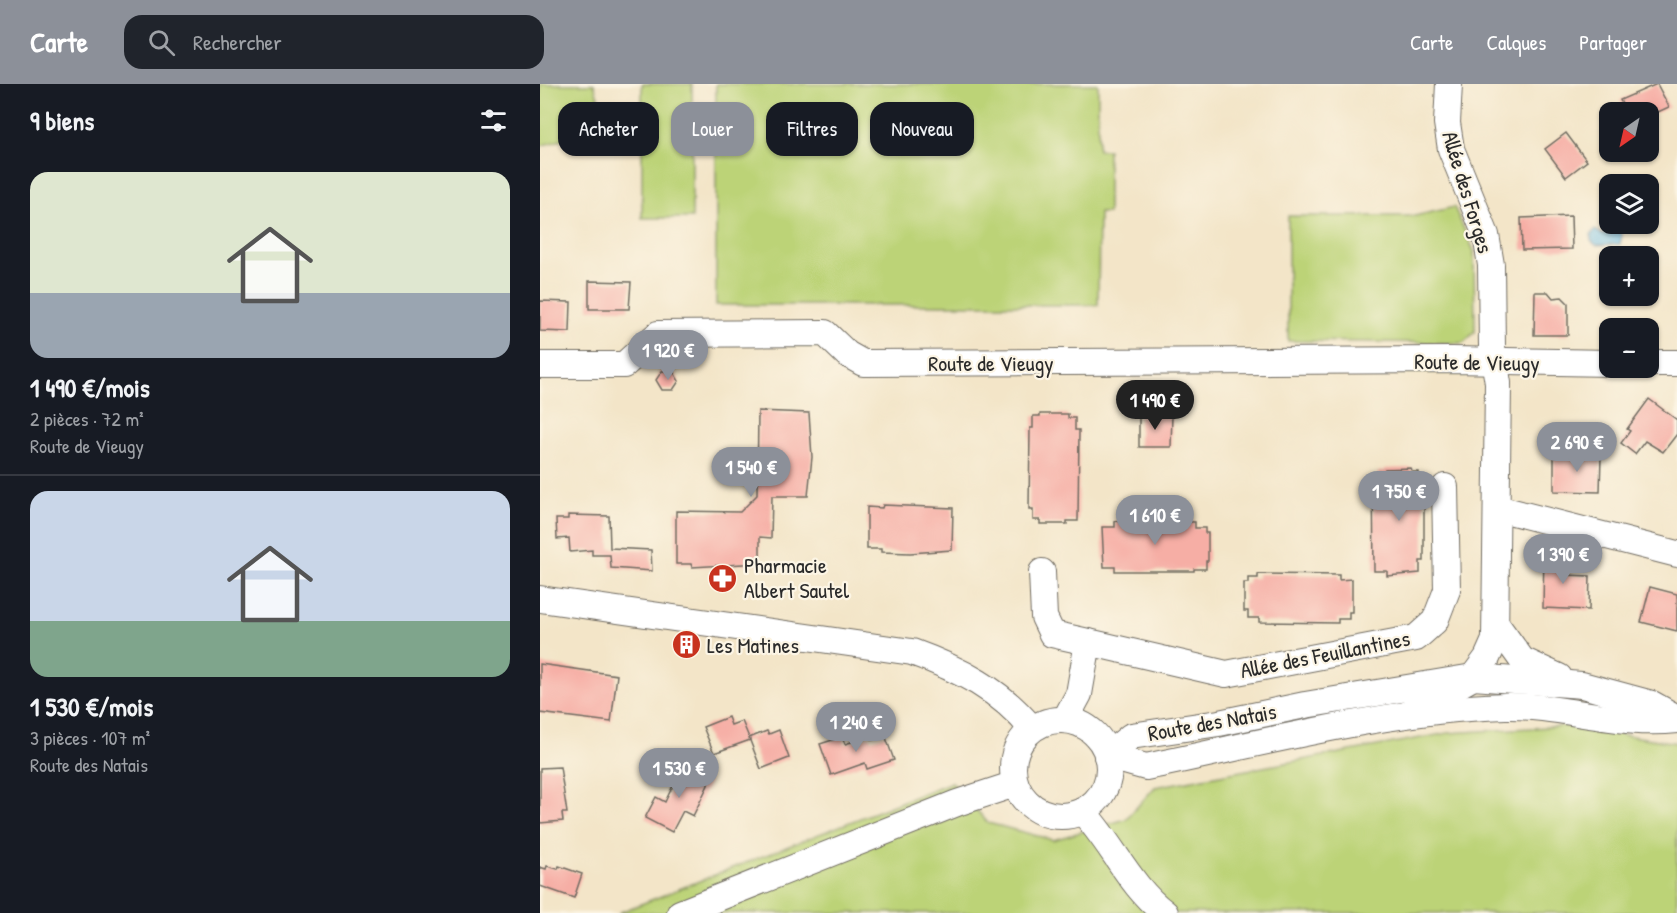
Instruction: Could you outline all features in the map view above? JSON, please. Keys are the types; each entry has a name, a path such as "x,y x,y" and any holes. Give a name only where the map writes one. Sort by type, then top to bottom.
{"street":[{"name":"Allée des Forges","path":"1449,84 1447,123 1451,149 1486,236 1491,265 1492,347 1498,383 1495,640 1487,658 1473,677"},
{"name":"Route de Vieugy","path":"540,365 624,365 657,334 825,333 847,354 863,363 1599,363"},
{"path":"1659,363 1677,363"},
{"name":"Allée des Feuillantines","path":"1042,572 1044,617 1052,634 1226,674 1416,638 1435,621 1447,590 1445,487"},
{"path":"1497,508 1677,554"},
{"path":"540,599 912,652 969,675 1016,709 1032,729"},
{"path":"1496,624 1522,660 1537,669 1582,685"},
{"path":"1065,720 1079,694 1088,642"},
{"path":"1408,714 1473,677"},
{"name":"Route des Natais","path":"1107,756 1131,736 1219,723 1316,703 1473,677 1582,685 1652,704 1677,719"},
{"name":"Route des Natais","path":"1107,756 1146,767 1408,714 1506,706 1652,723 1677,719"},
{"path":"1054,720 1065,720 1084,726 1098,738 1107,756 1109,772 1104,788 1095,802 1082,812 1066,816 1050,815 1029,803 1015,784 1013,769 1015,754 1022,740 1032,729 1054,720"},
{"path":"680,913 957,803 1015,784"},
{"path":"1082,812 1102,833 1146,899 1165,913"}],"green space":[{"path":"540,84 594,84 599,102 558,102 558,141 540,146"},
{"path":"642,84 692,84 692,102 671,102 671,156 692,156 692,218 642,218 642,156 659,156 659,102 642,102"},
{"path":"716,84 1098,84 1098,150 1108,150 1108,213 1099,213 1098,305 716,305 716,156 754,156 754,102 716,102"},
{"path":"1454,207 1474,251 1475,332 1463,343 1288,341 1288,216 1415,216"},
{"path":"1566,726 1677,743 1677,913 618,913 952,782 988,823 1053,840 1126,819 1155,787 1448,733"}],"water":[{"path":"1595,230 1603,235 1621,234 1620,244 1596,245 1591,241 1591,235"}],"building":[{"path":"1657,84 1669,107 1659,112 1659,102 1621,102 1620,100"},
{"path":"1566,133 1587,161 1566,177 1545,149"},
{"path":"1571,216 1572,249 1522,250 1521,218"},
{"path":"589,281 631,282 629,309 589,309"},
{"path":"1535,292 1548,292 1553,298 1562,297 1568,303 1568,335 1534,335"},
{"path":"540,301 571,302 570,332 540,331"},
{"path":"662,371 673,371 679,381 673,390 662,390 656,380"},
{"path":"1649,399 1677,420 1677,434 1663,452 1645,441 1635,454 1621,443 1630,431 1627,429"},
{"path":"758,411 809,413 812,457 808,496 772,496 771,538 760,537 760,563 692,567 691,564 676,564 676,511 740,512 757,495"},
{"path":"1040,414 1068,414 1068,418 1075,418 1075,430 1079,430 1078,521 1067,521 1067,524 1040,524 1040,520 1033,520 1033,509 1029,509 1030,428 1033,428 1033,416 1040,416"},
{"path":"1139,414 1172,415 1171,447 1139,447"},
{"path":"1554,455 1601,456 1600,492 1554,491"},
{"path":"1411,468 1412,472 1418,472 1418,481 1424,481 1424,561 1420,561 1420,573 1387,576 1387,571 1374,571 1373,480 1378,480 1378,472 1385,471 1385,469"},
{"path":"883,505 953,508 952,550 910,553 867,549 867,507 882,508"},
{"path":"568,515 609,516 610,548 651,550 652,571 611,568 610,555 592,555 592,550 570,552 569,538 557,539 556,519 568,519"},
{"path":"1115,521 1195,522 1195,528 1205,528 1205,533 1208,533 1206,569 1115,571 1115,567 1104,567 1102,527 1115,527"},
{"path":"1544,550 1566,551 1565,575 1590,576 1589,610 1543,608"},
{"path":"1258,574 1339,575 1339,580 1352,579 1352,612 1349,612 1349,619 1338,619 1338,623 1259,622 1259,618 1248,618 1248,611 1244,611 1244,583 1248,583 1248,578 1258,578"},
{"path":"1650,587 1677,594 1677,631 1641,622"},
{"path":"540,664 617,675 611,722 540,713"},
{"path":"728,717 731,725 742,721 750,740 714,753 703,727"},
{"path":"779,730 789,758 761,769 749,738 767,731 769,734"},
{"path":"885,735 894,760 867,769 865,763 831,775 820,744 842,737 845,744 870,736 872,740"},
{"path":"683,765 708,778 708,785 693,816 683,811 672,832 645,818 656,797 665,802"},
{"path":"560,767 567,813 562,813 563,821 540,823 540,768"},
{"path":"547,866 558,869 559,866 582,874 574,898 540,886 540,867 546,869"}],"place":[{"name":"Pharmacie Albert Sautel","path":"723,578"},
{"name":"Les Matines","path":"686,645"}]}
